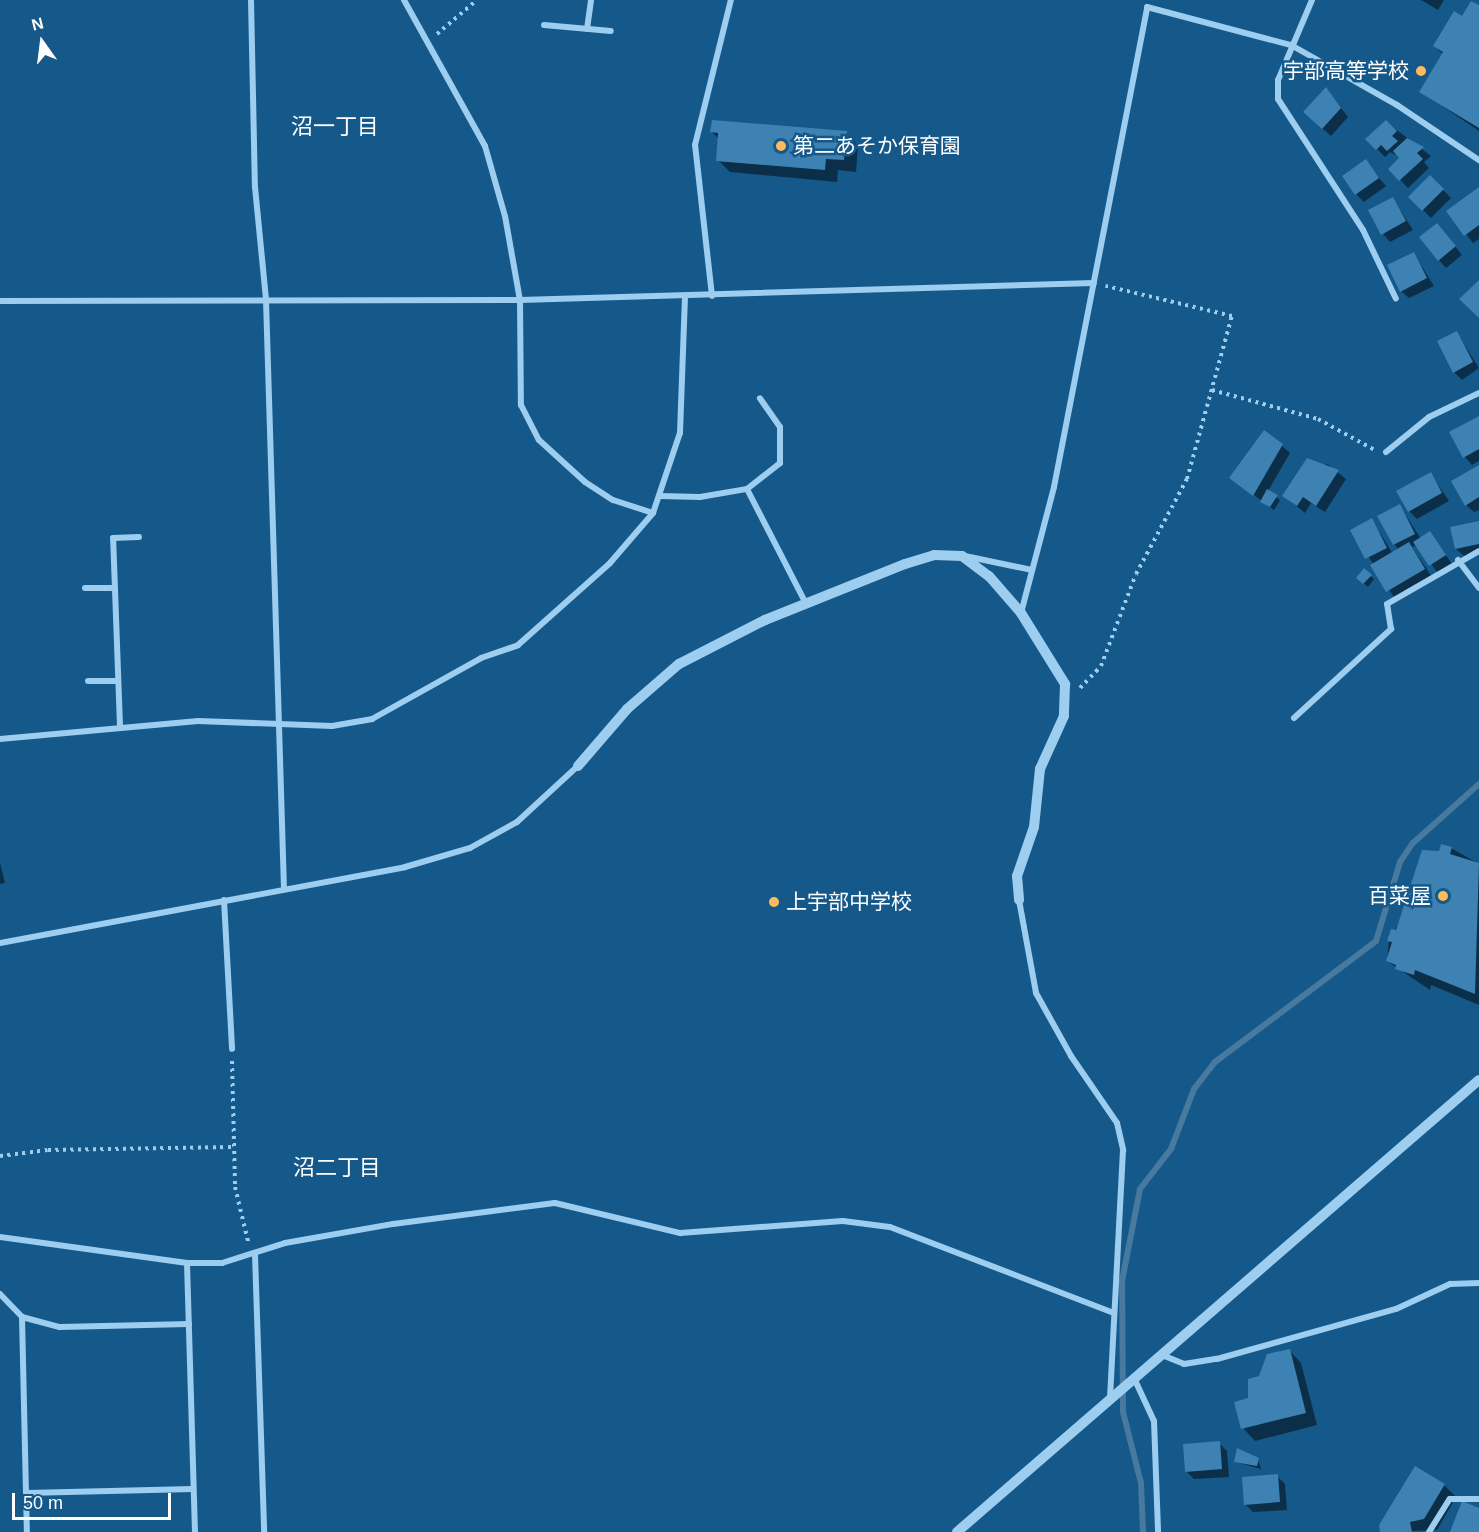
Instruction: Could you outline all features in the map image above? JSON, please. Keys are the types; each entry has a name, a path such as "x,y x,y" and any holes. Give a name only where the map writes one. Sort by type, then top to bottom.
{"street":[{"path":"251,0 255,187 267,300 284,889"},
{"path":"404,0 485,146 506,216 520,300 521,405 539,440 585,482 613,500 653,513"},
{"path":"587,29 591,0"},
{"path":"712,296 694,145 731,0"},
{"path":"1312,0 1290,45 1278,80 1282,109 1363,230 1396,299"},
{"path":"1021,613 1094,283 1147,7 1290,45 1397,105 1479,160"},
{"path":"544,25 611,31"},
{"path":"0,301 520,300 1094,283"},
{"path":"0,739 120,726 279,721 332,726 372,719 481,658 518,645 610,563 653,513 680,433 684,296"},
{"path":"1386,452 1429,417 1479,393"},
{"path":"660,496 700,497 747,489 780,463 784,453 780,427 760,398"},
{"path":"747,489 806,604"},
{"path":"120,726 113,538 139,537"},
{"path":"1294,718 1391,629 1387,604 1458,560 1479,551"},
{"path":"0,943 284,889 470,848 517,822 578,766 627,709 679,664 806,604 905,564 934,555 986,557 1032,570"},
{"path":"962,556 989,576 1021,613 1053,660 1067,701 1040,769 1034,827 1017,876 1019,900 1036,993 1071,1056 1117,1123 1124,1150 1111,1312 1110,1399"},
{"path":"1458,560 1479,588"},
{"path":"85,588 115,588"},
{"path":"88,681 118,681"},
{"path":"224,900 232,1049"},
{"path":"957,1532 1479,1080"},
{"path":"0,1237 186,1263 255,1255 285,1243 393,1224 555,1203 680,1233 843,1221 890,1227 1111,1312"},
{"path":"255,1255 264,1532"},
{"path":"186,1263 195,1532"},
{"path":"1161,1355 1184,1364 1217,1359 1396,1309 1450,1284 1479,1283"},
{"path":"0,1294 22,1317 60,1327 189,1324"},
{"path":"22,1317 27,1532"},
{"path":"1134,1378 1154,1421 1158,1532"},
{"path":"26,1493 193,1488"},
{"path":"1430,1532 1450,1499 1479,1499"}],"path":[{"path":"428,42 477,0"},
{"path":"1067,701 1101,666 1136,574 1187,479 1232,316 1094,283"},
{"path":"1212,390 1318,419 1386,452"},
{"path":"232,1049 233,1147 241,1221 255,1255"},
{"path":"0,1156 48,1150 233,1147"}],"building":[{"path":"1471,1 1479,5 1479,128 1419,92 1443,52 1433,46 1454,11 1462,16"},
{"path":"1326,87 1341,108 1322,129 1303,112"},
{"name":"第二あそか保育園","path":"712,120 847,131 844,160 826,159 825,170 716,161 718,133 710,132"},
{"path":"1386,120 1397,131 1392,136 1398,141 1387,151 1381,145 1376,150 1365,139"},
{"path":"1407,138 1424,147 1417,153 1423,159 1399,181 1388,169 1399,158 1393,151"},
{"path":"1366,159 1379,178 1355,195 1342,176"},
{"path":"1430,175 1444,189 1422,211 1408,197"},
{"path":"1479,187 1479,225 1464,236 1446,211"},
{"path":"1393,197 1406,221 1381,235 1368,210"},
{"path":"1437,223 1456,246 1438,261 1419,237"},
{"path":"1414,252 1427,278 1400,292 1387,265"},
{"path":"1479,280 1479,318 1459,299"},
{"path":"1457,331 1473,362 1453,373 1437,341"},
{"path":"1479,416 1479,449 1463,458 1449,432"},
{"path":"1264,430 1283,444 1253,496 1229,478"},
{"path":"1307,458 1339,470 1316,506 1303,497 1297,506 1282,496"},
{"path":"1479,465 1479,497 1465,506 1451,481"},
{"path":"1431,472 1442,493 1408,512 1396,491"},
{"path":"1267,489 1278,495 1270,507 1260,502"},
{"path":"1400,504 1415,534 1393,545 1377,516"},
{"path":"1372,518 1387,548 1365,559 1350,530"},
{"path":"1479,521 1479,544 1455,549 1450,527"},
{"path":"1430,531 1446,555 1429,566 1413,542"},
{"path":"1409,542 1425,569 1386,592 1370,565"},
{"path":"1364,568 1372,575 1363,584 1356,578"},
{"name":"百菜屋","path":"1441,844 1452,847 1450,854 1479,863 1475,994 1415,970 1414,975 1395,969 1396,965 1386,961 1392,942 1387,941 1391,929 1396,930 1422,850 1439,851"},
{"path":"1290,1349 1306,1413 1241,1429 1234,1402 1248,1398 1248,1379 1259,1376 1267,1354"},
{"path":"1220,1441 1222,1469 1185,1472 1183,1444"},
{"path":"1237,1448 1259,1458 1257,1466 1234,1462"},
{"path":"1415,1466 1445,1484 1424,1519 1410,1522 1412,1532 1380,1532 1379,1525"},
{"path":"1278,1474 1280,1502 1244,1505 1242,1477"},
{"path":"1462,1501 1479,1508 1479,1532 1450,1532"}],"waterway":[{"path":"1143,1532 1141,1483 1123,1412 1122,1281 1140,1189 1171,1149 1194,1089 1215,1062 1376,941 1400,862 1413,843 1479,784"}],"place":[{"name":"宇部高等学校","path":"1421,71"},
{"name":"第二あそか保育園","path":"781,146"},
{"name":"百菜屋","path":"1443,896"},
{"name":"上宇部中学校","path":"774,902"}],"district":[{"name":"沼一丁目","path":"335,127"},
{"name":"沼二丁目","path":"337,1168"}]}
